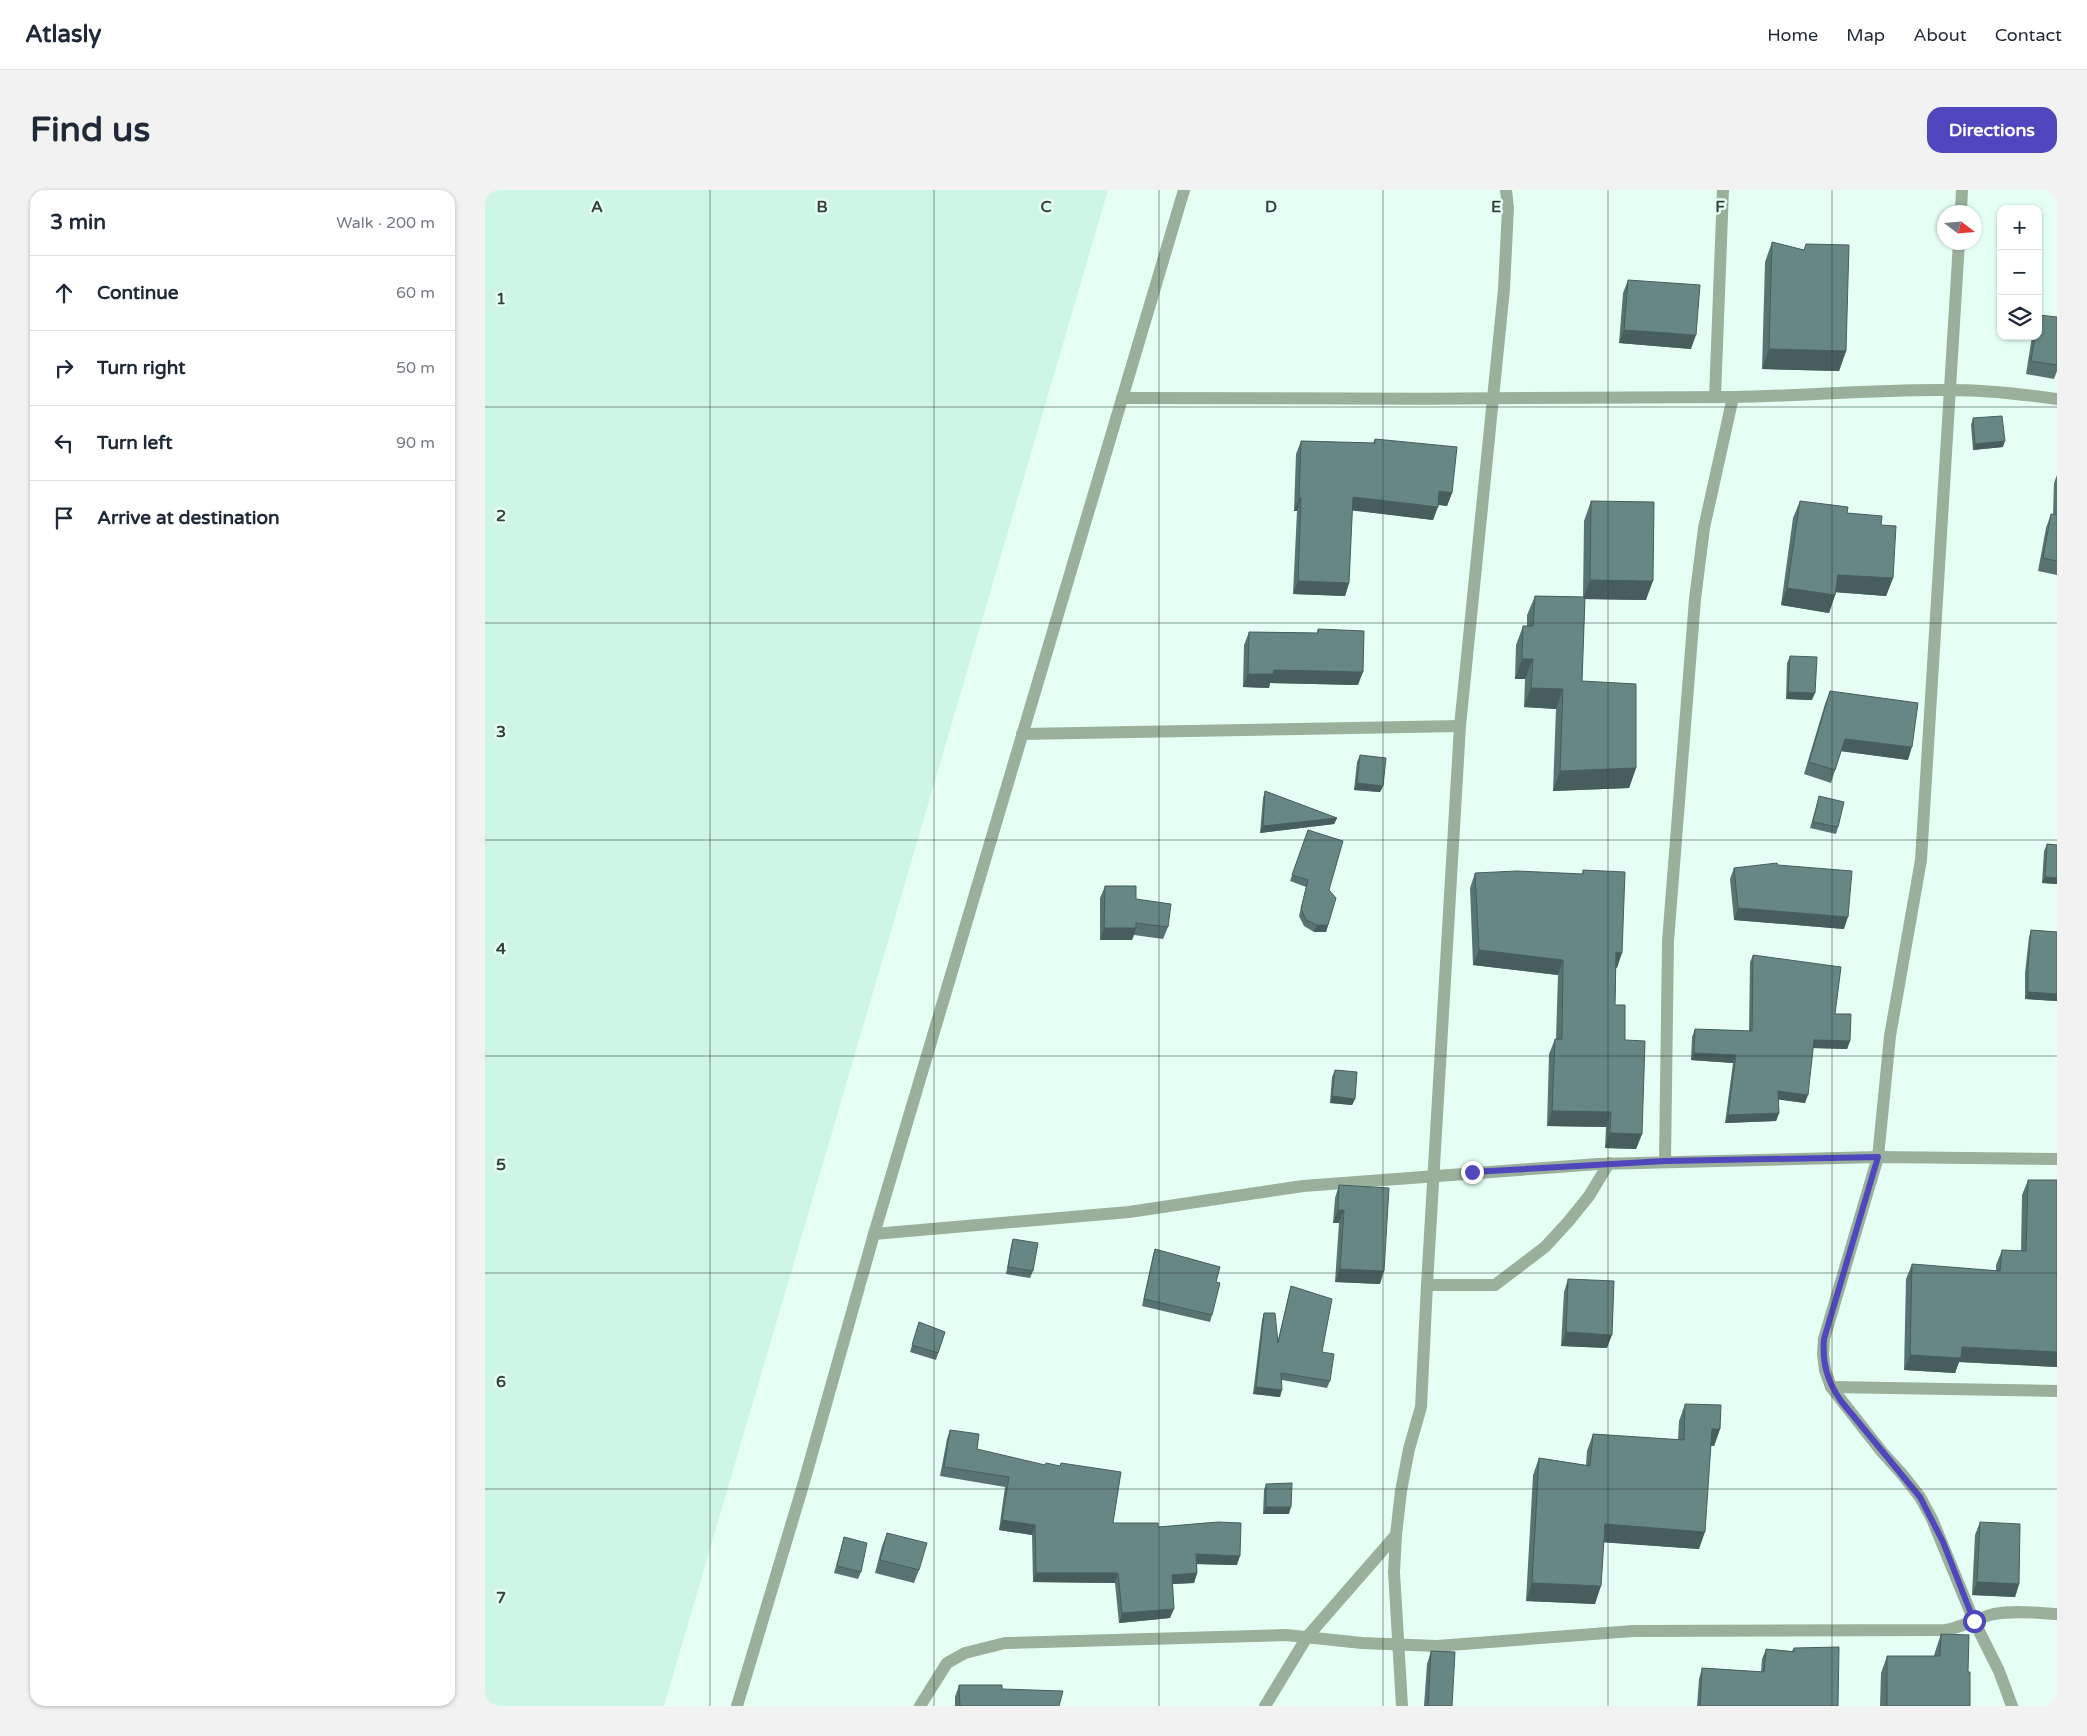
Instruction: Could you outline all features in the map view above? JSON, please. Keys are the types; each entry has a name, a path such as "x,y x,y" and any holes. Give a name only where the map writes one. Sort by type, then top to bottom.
{"street":[{"path":"737,1706 804,1482 874,1234 1184,190"},
{"path":"1402,1706 1394,1572 1396,1535 1401,1491 1409,1449 1421,1407 1460,726 1505,272 1508,208 1506,190"},
{"path":"1715,397 1723,190"},
{"path":"1961,205 1962,190"},
{"path":"1959,250 1922,852 1915,904 1900,970 1890,1036 1878,1157 1824,1339 1823,1354 1825,1370 1831,1387 1920,1497 1943,1542 1974,1621 1999,1671 2011,1706"},
{"path":"1122,398 1493,399 1733,397 1951,390 2007,392 2057,399"},
{"path":"1665,1161 1668,941 1695,599 1704,528 1733,397"},
{"path":"1022,734 1460,726"},
{"path":"874,1234 1129,1212 1303,1186 1609,1163 1878,1157 2057,1159"},
{"path":"1427,1285 1495,1286 1545,1247 1569,1222 1589,1196 1609,1163"},
{"path":"1831,1387 2057,1391"},
{"path":"1265,1706 1307,1637 1396,1535"},
{"path":"920,1706 947,1663 965,1653 1005,1643 1246,1636 1307,1637 1399,1645 1469,1645 1565,1635 1633,1631 1945,1630 1963,1627 1974,1621 2003,1612 2057,1614"}],"shaded area":[{"path":"485,190 1108,190 664,1706 485,1706"}],"building":[{"path":"1772,242 1804,250 1806,244 1849,245 1846,351 1769,349"},
{"path":"1628,280 1700,285 1696,335 1624,330"},
{"path":"2042,315 2057,317 2057,365 2031,361 2034,340 2042,340"},
{"path":"2002,416 2005,441 1975,444 1973,418"},
{"path":"1375,439 1457,447 1452,493 1439,491 1438,507 1353,497 1349,583 1298,581 1301,441 1375,443"},
{"path":"1591,501 1654,502 1653,581 1590,580"},
{"path":"1800,501 1848,507 1847,513 1882,516 1881,525 1896,526 1893,578 1838,575 1835,595 1787,588"},
{"path":"2051,514 2057,515 2057,561 2043,558"},
{"path":"1535,596 1585,597 1582,681 1636,684 1636,768 1560,771 1563,689 1531,688 1533,659 1522,659 1523,626 1533,626"},
{"path":"1318,629 1364,631 1363,672 1274,670 1273,674 1248,674 1249,632 1318,633"},
{"path":"1790,656 1817,657 1815,693 1788,692"},
{"path":"1830,691 1918,703 1912,747 1845,739 1835,770 1809,762"},
{"path":"1360,755 1386,758 1383,786 1357,783"},
{"path":"1265,791 1337,818 1263,826"},
{"path":"1819,796 1844,802 1838,827 1813,822"},
{"path":"1308,830 1343,841 1329,890 1336,898 1328,925 1317,925 1306,920 1301,909 1308,880 1292,875"},
{"path":"2047,844 2057,845 2057,878 2045,877"},
{"path":"1777,863 1778,865 1852,871 1848,917 1738,908 1734,868"},
{"path":"1583,870 1625,872 1622,953 1616,952 1615,1005 1625,1005 1625,1040 1645,1041 1642,1134 1610,1133 1611,1112 1552,1111 1555,1039 1562,1039 1563,960 1479,950 1475,873 1517,871 1583,874"},
{"path":"1105,886 1136,886 1136,899 1171,904 1168,927 1136,923 1136,928 1104,928"},
{"path":"2031,930 2057,932 2057,994 2028,992"},
{"path":"1753,955 1841,967 1835,1014 1851,1014 1850,1041 1814,1040 1808,1095 1778,1091 1779,1113 1728,1115 1736,1055 1694,1053 1695,1029 1752,1031"},
{"path":"1335,1070 1357,1072 1355,1099 1332,1096"},
{"path":"2028,1180 2057,1180 2057,1352 1962,1347 1961,1358 1910,1355 1912,1264 2000,1271 2002,1250 2026,1251"},
{"path":"1339,1185 1389,1188 1384,1271 1340,1269 1344,1210 1338,1210"},
{"path":"1013,1239 1038,1243 1033,1271 1008,1267"},
{"path":"1155,1249 1220,1267 1216,1282 1220,1283 1212,1315 1144,1299"},
{"path":"1568,1279 1614,1281 1612,1335 1566,1332"},
{"path":"1291,1286 1332,1299 1322,1352 1334,1354 1330,1381 1281,1373 1282,1390 1256,1387 1264,1313 1275,1313 1278,1343"},
{"path":"919,1322 945,1332 938,1353 912,1345"},
{"path":"1685,1404 1721,1405 1720,1429 1712,1429 1705,1532 1605,1524 1601,1586 1532,1583 1539,1458 1590,1466 1593,1434 1684,1440"},
{"path":"950,1430 979,1434 977,1449 1045,1465 1046,1463 1060,1466 1061,1463 1121,1472 1113,1523 1158,1523 1158,1527 1218,1522 1241,1523 1240,1556 1196,1554 1197,1573 1172,1575 1174,1609 1122,1613 1118,1573 1036,1573 1035,1525 1002,1520 1009,1477 944,1467"},
{"path":"1292,1483 1291,1507 1266,1507 1266,1484"},
{"path":"1980,1522 2020,1524 2019,1584 1977,1582"},
{"path":"887,1533 927,1543 919,1570 880,1560"},
{"path":"844,1537 867,1543 861,1572 837,1566"},
{"path":"1941,1634 1969,1635 1968,1672 1970,1672 1970,1706 1887,1706 1887,1656 1940,1656"},
{"path":"1839,1647 1838,1706 1700,1706 1702,1668 1764,1672 1766,1649 1794,1652 1794,1648"},
{"path":"1431,1651 1455,1652 1452,1706 1428,1706"},
{"path":"959,1685 1002,1685 1002,1689 1063,1691 1059,1706 960,1706"}],"route":[{"path":"1472,1172 1665,1161 1878,1157 1824,1339 1825,1370 1831,1387 1841,1401 1920,1497 1943,1542 1974,1621"}]}
